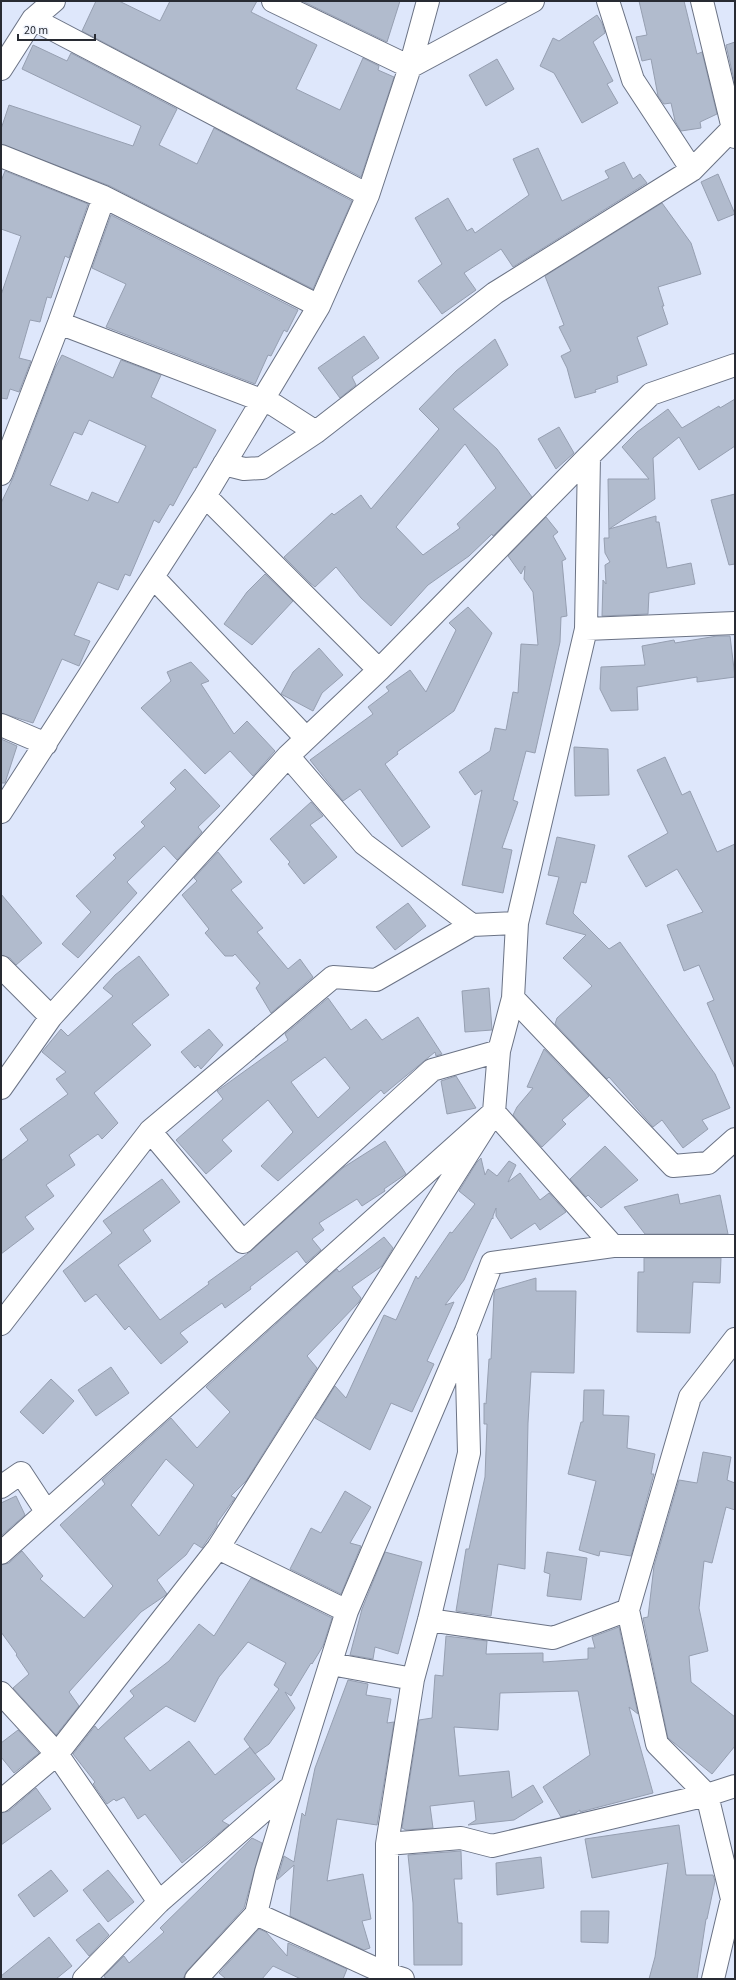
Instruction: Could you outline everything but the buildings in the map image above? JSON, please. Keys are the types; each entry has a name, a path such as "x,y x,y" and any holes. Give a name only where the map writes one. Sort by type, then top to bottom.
{"street":[{"path":"1,69 33,19 54,1"},
{"path":"273,1 410,67"},
{"path":"1,812 205,496 319,306 368,195 410,67 428,1"},
{"path":"410,67 534,1"},
{"path":"608,1 633,80 692,170"},
{"path":"224,464 244,469 262,468 316,432 495,293 692,170 735,130 702,1"},
{"path":"33,19 368,195"},
{"path":"1,156 104,197 319,306"},
{"path":"1,474 59,323 104,197"},
{"path":"59,323 262,400 284,410 316,432"},
{"path":"1,1088 51,1017 288,756 379,670 651,394 735,365"},
{"path":"1,1801 56,1754 218,1548 494,1112 499,1051 513,998 517,923 586,629 589,456"},
{"path":"205,496 379,670"},
{"path":"153,577 306,738"},
{"path":"586,629 735,623"},
{"path":"1,725 46,744"},
{"path":"288,756 364,844 472,925"},
{"path":"1,1324 150,1131 333,977 376,980 472,925 517,923"},
{"path":"1,967 51,1017"},
{"path":"513,998 673,1166 708,1163 735,1138"},
{"path":"150,1131 243,1242 432,1070 499,1051"},
{"path":"494,1112 613,1246"},
{"path":"1,1553 494,1112"},
{"path":"196,1979 256,1914 266,1872 347,1611 466,1331 492,1263 613,1246 735,1246"},
{"path":"256,1914 391,1977 387,1844 413,1679 429,1620 469,1453 466,1331"},
{"path":"712,1979 734,1900 707,1795 657,1744 628,1610 690,1397 735,1339"},
{"path":"1,1487 21,1474 46,1512"},
{"path":"218,1548 347,1611"},
{"path":"429,1620 553,1638 628,1610"},
{"path":"331,1664 413,1679"},
{"path":"1,1693 56,1754 159,1902"},
{"path":"84,1979 159,1902 292,1786"},
{"path":"387,1844 460,1838 492,1846 707,1795 735,1786"}]}
